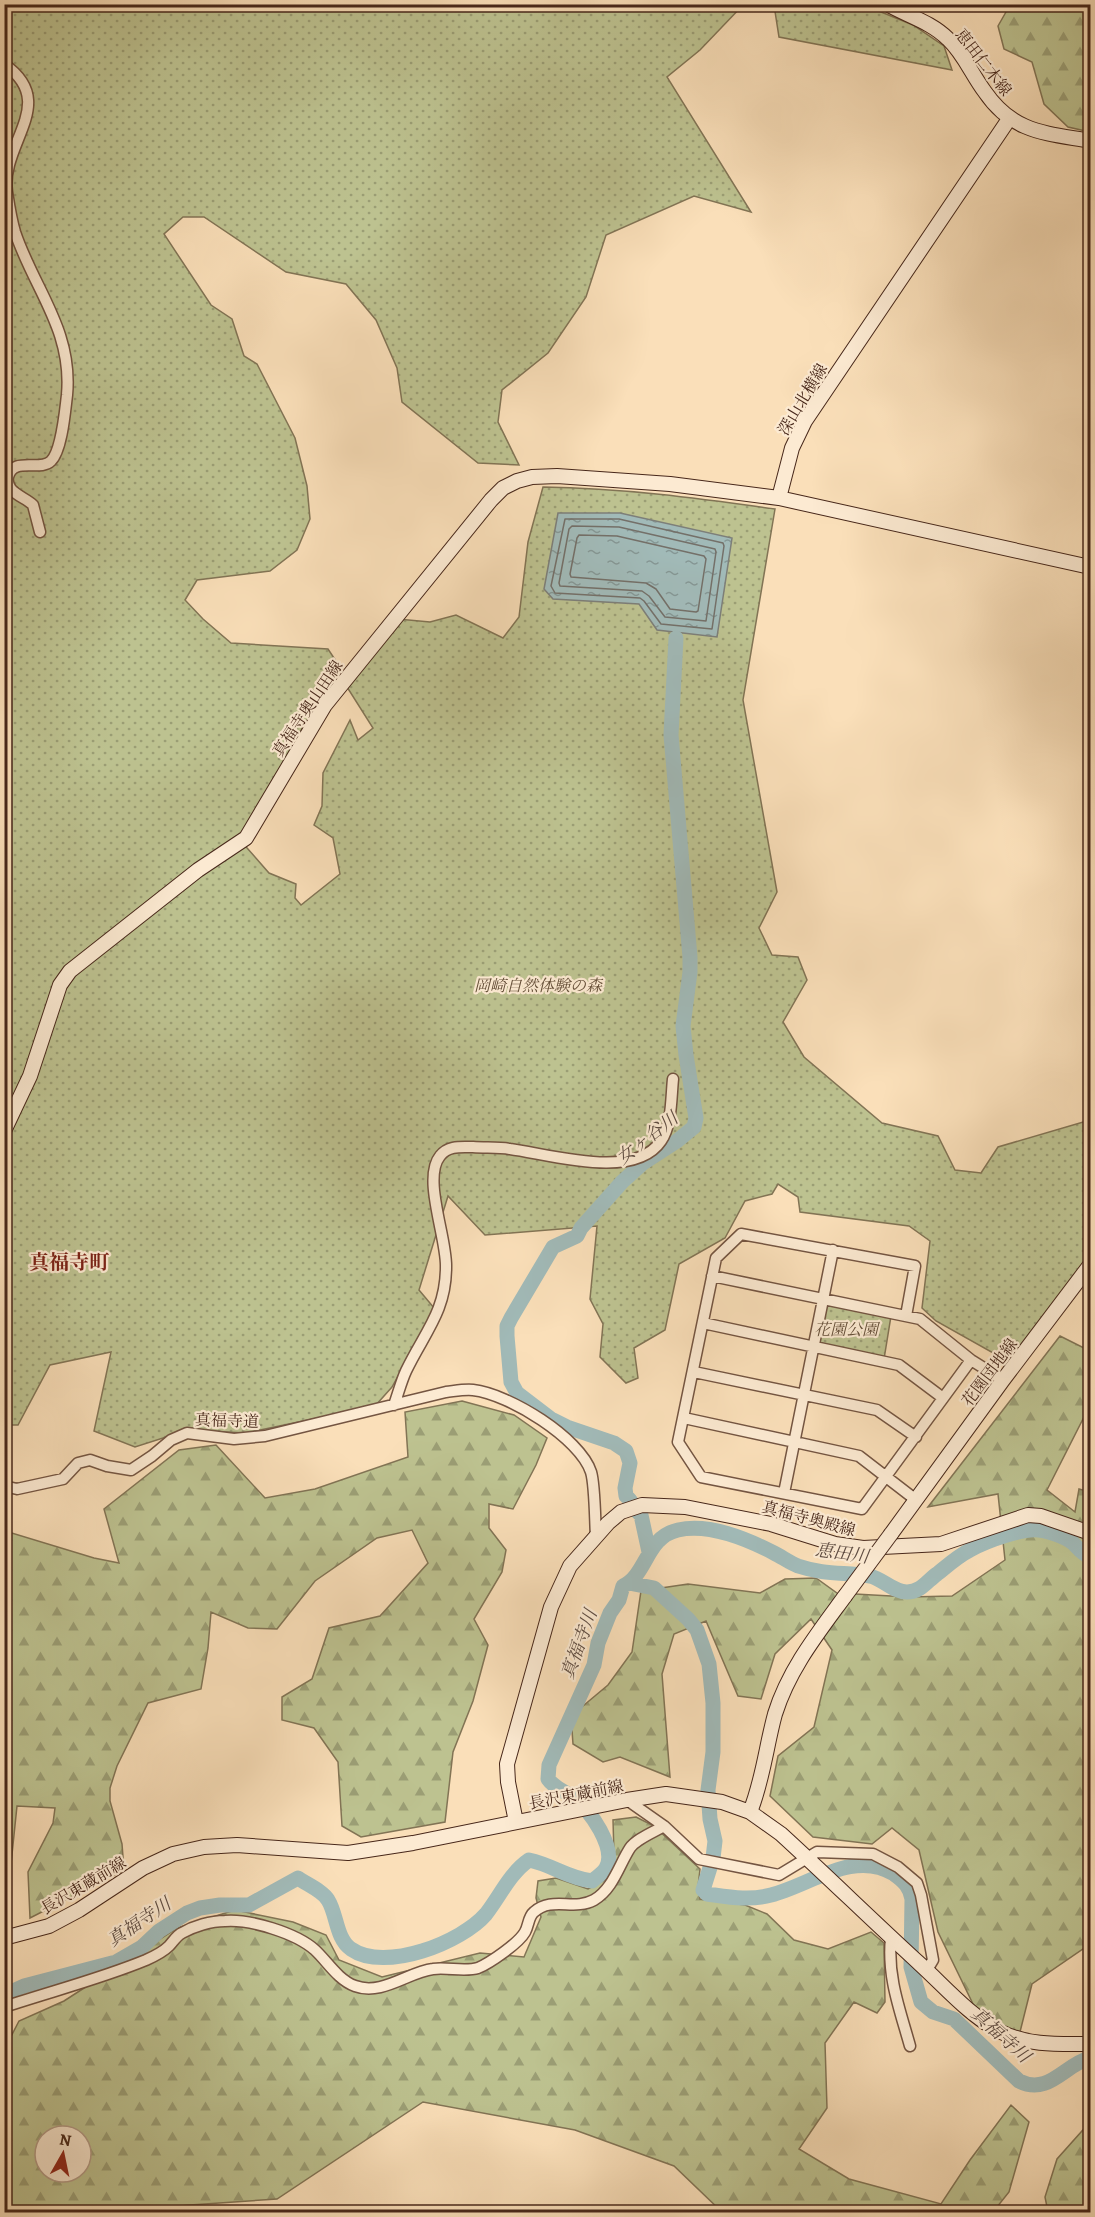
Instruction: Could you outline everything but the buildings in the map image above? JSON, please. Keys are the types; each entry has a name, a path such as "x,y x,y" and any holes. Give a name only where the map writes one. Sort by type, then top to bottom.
{"street":[{"name":"恵田仁木線","path":"888,4 923,21 948,39 967,63 986,94 1009,119 1034,131 1090,141"},
{"path":"4,64 13,69 25,84 29,101 7,165 5,183 11,215 16,234 63,340 68,361 67,395 59,445 54,458 48,464 19,465 9,473 7,480 9,487 15,493 33,506 40,532"},
{"name":"深山北横線","path":"779,498 792,448 805,421 1009,119"},
{"name":"真福寺奥山田線","path":"4,1131 30,1077 60,985 70,971 198,870 246,838 325,705 503,488 532,477 557,476 670,484 779,498"},
{"path":"779,498 1090,567"},
{"path":"394,1405 406,1371 440,1307 444,1285 445,1242 433,1181 434,1168 439,1156 449,1148 468,1147 507,1148 595,1163 620,1162 641,1156 655,1149 668,1127 674,1079"},
{"path":"906,1316 915,1266 741,1234 716,1258 678,1442 701,1477 862,1509 971,1360"},
{"path":"784,1494 832,1250"},
{"name":"花園団地線","path":"750,1812 760,1784 775,1715 797,1662 1090,1265"},
{"path":"712,1276 920,1319 971,1360 1003,1380"},
{"path":"703,1323 899,1365 943,1398"},
{"path":"694,1372 877,1410 916,1437"},
{"name":"真福寺道","path":"4,1486 16,1489 63,1479 78,1463 90,1460 107,1466 131,1470 171,1440 187,1433 234,1439 265,1436 446,1392 474,1390 501,1398 528,1411 581,1452 592,1473 596,1537"},
{"path":"684,1418 859,1456 916,1500"},
{"name":"真福寺奥殿線","path":"516,1822 507,1764 551,1607 570,1566 621,1512 635,1506 651,1505 703,1510 787,1528 835,1544 863,1548 941,1544 1028,1515 1048,1518 1090,1533"},
{"name":"長沢東蔵前線","path":"4,1938 49,1926 79,1910 143,1868 173,1854 189,1850 237,1845 348,1853 413,1843 627,1800 666,1794 701,1797 750,1812 781,1834 975,2015 1002,2033 1030,2042 1090,2044"},
{"path":"627,1800 664,1826 703,1861 779,1875 810,1861 817,1852 873,1854 898,1867 917,1883 921,1895 933,1960 924,1968"},
{"path":"4,2007 49,1991 74,1986 158,1955 182,1933 198,1925 225,1920 263,1926 298,1939 313,1948 336,1972 356,1986 393,1984 432,1969 476,1969 489,1963 525,1933 531,1914 542,1905 580,1905 595,1899 609,1885 631,1846 664,1826"},
{"path":"894,1941 889,1958 891,1974 896,2005 910,2046"}],"green space":[{"name":"岡崎自然体験の森","path":"5,5 743,5 700,50 667,77 751,212 694,196 606,235 586,297 548,353 502,390 498,422 519,465 478,463 402,402 397,368 376,320 346,284 286,272 204,217 183,217 164,234 211,305 232,319 244,356 257,364 295,438 307,486 310,519 297,550 270,571 197,580 185,600 231,643 328,649 338,664 240,840 269,873 296,884 295,898 301,905 340,874 333,838 314,825 322,806 323,773 350,720 358,740 373,728 347,687 398,619 430,622 456,615 503,638 519,617 528,542 543,487 688,497 775,509 743,700 777,892 759,928 772,955 798,957 807,980 783,1022 804,1057 882,1123 938,1136 955,1170 981,1173 998,1147 1090,1120 1090,1257 1011,1363 936,1321 922,1308 930,1241 909,1226 800,1212 798,1197 778,1184 772,1194 745,1201 725,1238 679,1264 665,1330 634,1348 638,1378 626,1383 600,1357 603,1324 590,1299 597,1226 485,1235 448,1196 419,1290 435,1309 392,1387 375,1406 246,1433 188,1430 135,1447 94,1431 111,1352 50,1365 18,1425 5,1425"},
{"path":"774,5 864,5 913,25 944,46 952,70 779,37"},
{"path":"1010,5 1090,5 1090,132 1068,127 1044,104 1032,62 1004,49 998,26"},
{"name":"花園公園","path":"826,1302 891,1316 884,1359 818,1346"},
{"path":"1060,1336 1090,1351 1090,1405 1047,1490 1075,1512 1079,1489 1090,1492 1090,1944 1032,1984 1018,2040 974,2006 938,1932 919,1850 892,1828 872,1844 813,1837 770,1796 778,1756 814,1727 832,1650 811,1619 775,1654 761,1699 738,1696 706,1621 674,1634 662,1674 670,1777 620,1757 603,1762 573,1744 571,1716 608,1685 632,1652 641,1591 688,1584 760,1593 785,1579 816,1578 837,1593 909,1597 952,1596 1005,1560 998,1494 928,1507"},
{"path":"462,1401 514,1415 547,1438 513,1509 489,1504 489,1528 506,1550 502,1572 474,1619 488,1645 473,1701 453,1752 445,1822 361,1837 342,1826 338,1762 314,1728 282,1720 282,1697 312,1679 329,1628 380,1616 428,1563 412,1530 377,1538 315,1581 277,1629 248,1628 211,1612 201,1689 148,1703 117,1766 110,1788 110,1801 122,1844 124,1870 30,1918 28,1872 53,1823 55,1808 17,1806 11,1864 5,1873 5,1531 94,1558 119,1563 104,1509 179,1450 216,1445 265,1498 315,1489 408,1457 405,1412"},
{"path":"5,1499 8,1499 5,1531"},
{"path":"636,1817 654,1826 700,1869 698,1887 700,1899 745,1905 767,1914 794,1940 828,1949 871,1932 884,1943 885,2002 877,2013 854,2002 825,2043 827,2108 799,2149 849,2179 941,2204 1011,2105 1029,2122 1009,2192 993,2212 722,2212 674,2166 575,2130 423,2102 277,2199 114,2212 5,2212 4,2050 19,2021 64,2001 177,1928 235,1910 293,1922 326,1935 339,1960 382,1977 480,1953 524,1957 541,1917 536,1898 538,1881 556,1878 588,1889 607,1879 614,1855 613,1820"},
{"path":"1090,2122 1090,2212 1048,2212 1045,2197 1057,2159"}],"water":[{"path":"558,513 620,513 732,538 717,637 657,630 639,604 553,599 544,589"}],"waterway":[{"name":"女ヶ谷川","path":"649,1552 641,1515 626,1496 625,1488 630,1463 626,1451 614,1443 551,1419 517,1393 511,1382 507,1326 553,1247 577,1236 581,1228 622,1182 643,1163 694,1127 696,1118 683,1026 690,957 671,735 676,638"},
{"name":"真福寺川","path":"4,1995 24,1986 116,1962 142,1947 159,1931 187,1913 220,1905 249,1905 298,1878 326,1897 346,1945 366,1956 383,1958 402,1956 442,1944 475,1925 486,1914 511,1878 529,1860 592,1881 606,1868 608,1851 605,1840 594,1820 580,1803 548,1779 549,1765 594,1665 598,1643 610,1613 619,1600 623,1586 637,1574 653,1548 667,1534 690,1528 728,1534 774,1553 798,1566 826,1572 870,1576 897,1590 907,1592 920,1588 970,1550 994,1539 1023,1531 1039,1530 1057,1535 1070,1541 1090,1557"},
{"name":"真福寺川","path":"629,1583 654,1588 688,1619 697,1630 709,1664 713,1703 713,1752 708,1790 710,1819 715,1841 713,1858 703,1890 707,1894 731,1897 763,1897 832,1871 863,1865 879,1867 901,1879 911,1895 911,1967 921,2002 933,2012 954,2019 1019,2081 1030,2085 1048,2082 1081,2061 1090,2058"}],"district":[{"name":"真福寺町","path":"69,1262"}],"water label":[{"name":"恵田川","path":"842,1553"}]}
